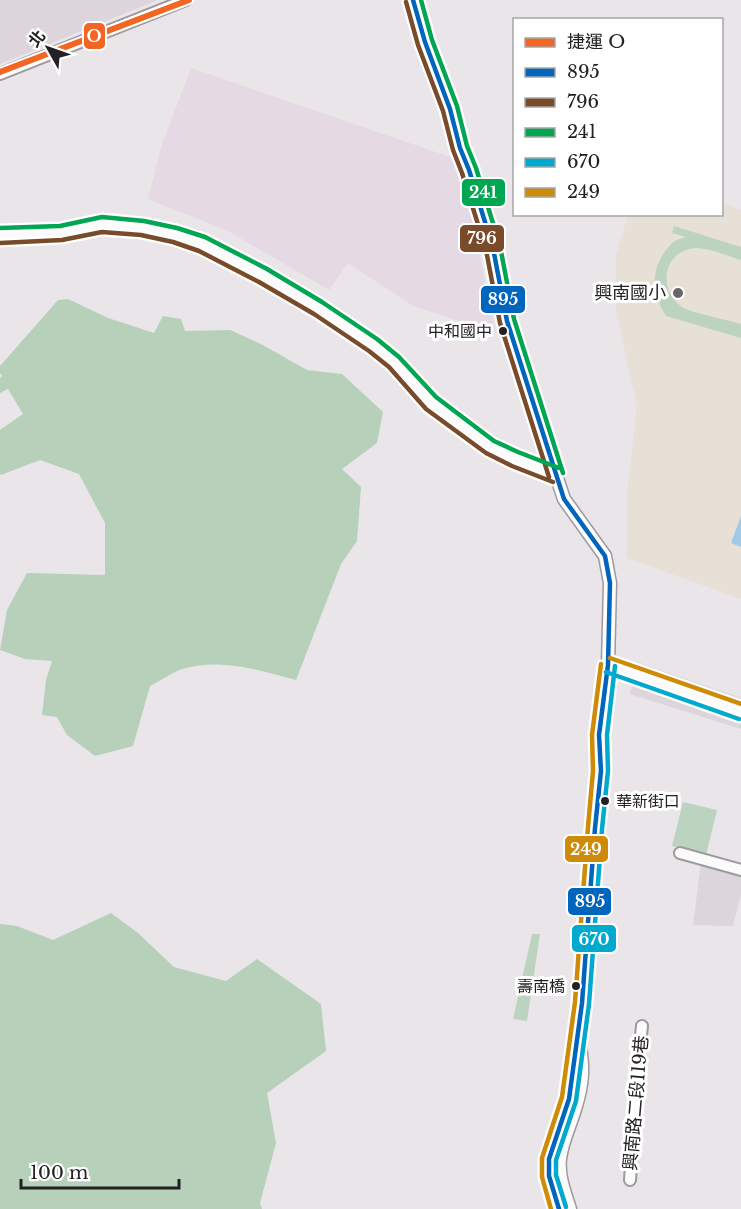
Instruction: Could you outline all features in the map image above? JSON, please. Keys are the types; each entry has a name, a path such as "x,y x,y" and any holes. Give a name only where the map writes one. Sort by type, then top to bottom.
{"street":[{"path":"0,74 186,0"},
{"path":"413,0 493,248 507,321 556,476 564,499 605,556 610,583 608,665 599,735 601,771 582,1003 569,1099 549,1159 549,1176 559,1209"},
{"path":"0,236 61,233 102,224 142,228 202,244 263,275 373,345 394,362 431,403 490,447 556,476"},
{"path":"608,665 741,712"},
{"path":"680,854 741,870"},
{"name":"興南路二段119巷","path":"630,1180 642,1026"},
{"path":"570,1209 560,1173 560,1158 582,1085 583,1062 578,1035"}],"shaded area":[{"path":"0,0 158,0 0,64"},
{"path":"191,68 459,160 496,333 413,306 348,263 329,290 226,230 148,199 162,144"},
{"path":"723,203 741,210 741,599 627,558 627,493 637,407 616,311 616,256 628,216 723,216"},
{"path":"637,662 741,698 741,729 630,694"},
{"path":"701,863 741,876 741,894 733,926 693,925"}],"green space":[{"path":"674,226 741,247 741,260 701,248 684,251 670,263 667,281 669,291 682,307 741,324 741,338 666,316 658,301 655,276 664,253 676,241 686,237 672,233"},
{"path":"68,299 108,318 154,333 163,316 181,319 185,331 230,330 261,344 307,370 342,374 383,412 377,443 342,469 361,487 357,541 341,564 296,680 238,666 194,666 179,670 150,686 133,746 95,756 67,735 57,717 42,715 46,680 52,661 25,659 0,650 7,610 27,573 105,575 105,523 79,474 40,460 0,474 0,430 23,414 8,389 0,393 2,376 0,366 58,300"},
{"path":"683,802 717,810 706,855 672,846"},
{"path":"111,913 138,933 174,967 226,981 257,959 321,1004 326,1051 267,1093 276,1143 260,1203 262,1209 0,1209 0,924 17,926 53,940"},
{"path":"532,934 540,934 527,1021 513,1019"}],"water":[{"path":"741,516 741,547 731,543"}],"metro line":[{"name":"O","path":"0,72 189,0"}],"transit line":[{"name":"895","path":"413,0 493,248 507,321 564,499 605,556 610,583 608,665 599,735 601,771 582,1003 569,1099 549,1159 549,1176 559,1209"},
{"name":"241","path":"421,0 432,40 457,106 467,146 500,246 514,319 563,473"},
{"name":"796","path":"406,2 486,250 500,323 549,477"},
{"name":"241","path":"0,228 60,226 102,217 144,221 205,237 267,269 377,339 399,357 436,397 494,441 559,468"},
{"name":"796","path":"0,243 62,240 102,232 141,235 199,251 314,314 369,351 389,367 426,409 486,453 553,482"},
{"name":"249","path":"610,658 741,704"},
{"name":"249","path":"551,1209 542,1177 542,1158 562,1097 575,1002 593,771 592,735 601,664"},
{"name":"670","path":"566,1207 556,1175 556,1160 576,1101 589,1004 608,771 607,735 615,666"},
{"name":"670","path":"606,672 739,719"}],"place":[{"name":"興南國小","path":"678,293"},
{"name":"中和國中","path":"503,331"},
{"name":"華新街口","path":"605,801"},
{"name":"壽南橋","path":"576,986"}]}
